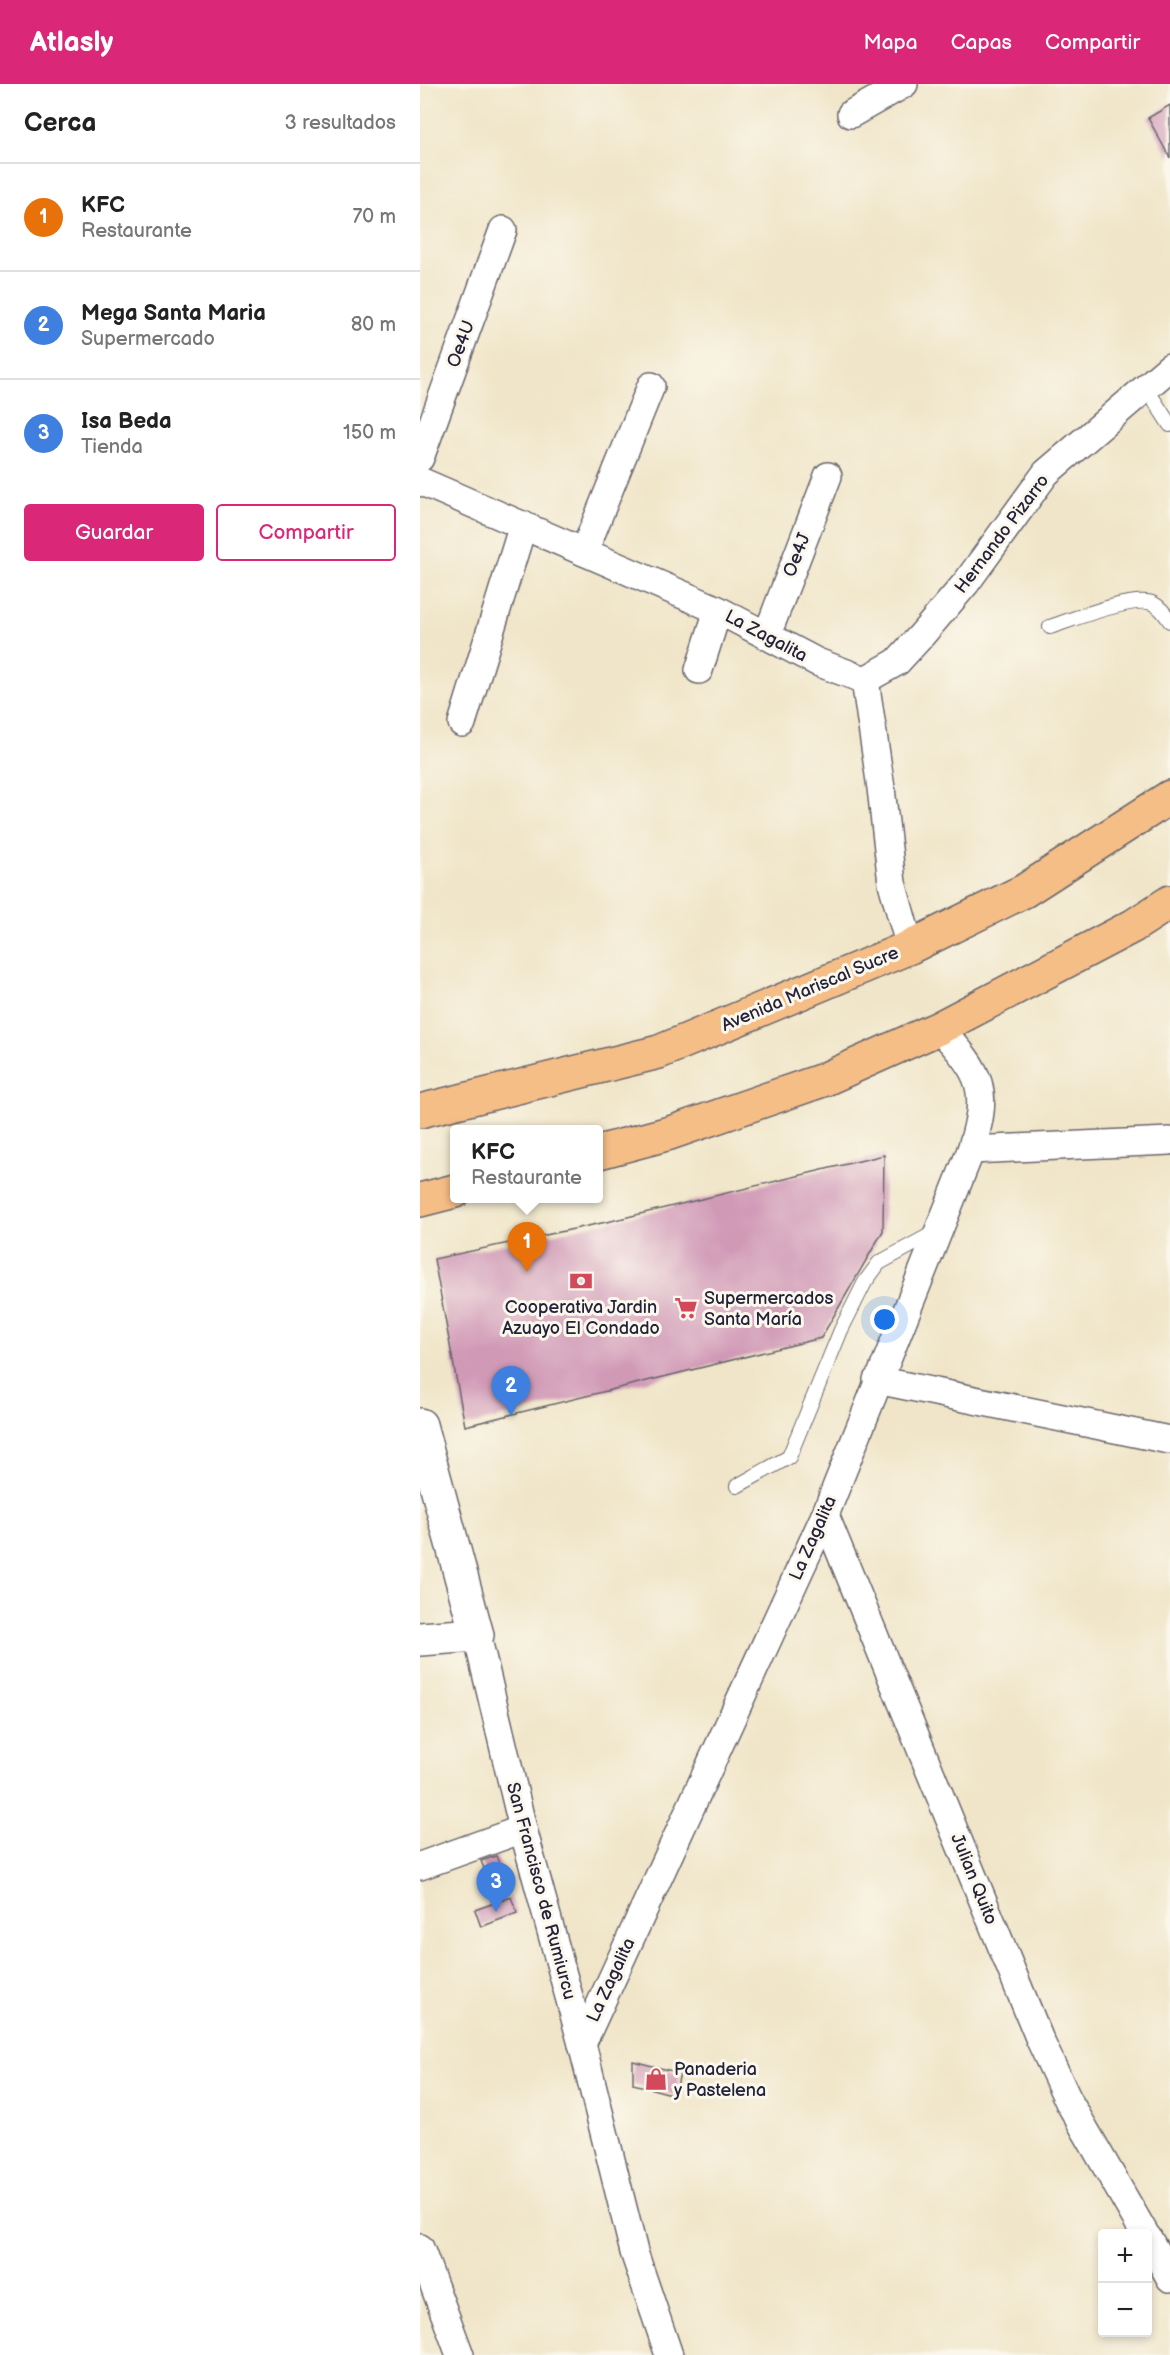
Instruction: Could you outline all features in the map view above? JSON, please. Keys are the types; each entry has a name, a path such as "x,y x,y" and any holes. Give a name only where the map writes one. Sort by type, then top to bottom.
{"main road":[{"name":"Avenida Mariscal Sucre","path":"420,1111 659,1052 910,947 1024,891 1170,797"},
{"path":"603,1151 670,1133 823,1080 939,1028 1133,926 1170,902"},
{"path":"420,1200 450,1192"}],"street":[{"path":"851,114 904,84"},
{"name":"Oe4U","path":"420,458 503,230"},
{"name":"Hernando Pizarro","path":"865,680 897,662 920,637 966,584 1046,473 1170,367"},
{"path":"584,552 651,386"},
{"name":"Oe4J","path":"767,635 828,476"},
{"name":"La Zagalita","path":"420,481 718,610 817,662 865,680"},
{"path":"462,723 523,525"},
{"path":"699,670 718,610"},
{"path":"865,680 892,883 910,947"},
{"name":"La Zagalita","path":"582,2044 825,1515 877,1380 971,1150 982,1103 978,1080 961,1051 939,1028"},
{"path":"971,1150 1170,1141"},
{"path":"877,1380 1169,1440"},
{"name":"San Francisco de Rumiurcu","path":"420,1425 477,1635 523,1829 582,2044 634,2252 669,2355"},
{"name":"Julian Quito","path":"825,1515 1040,2040 1069,2102 1142,2229"},
{"path":"420,1640 477,1635"},
{"path":"420,1866 523,1829"},
{"path":"1152,2245 1170,2278"},
{"path":"420,2248 460,2355"}],"lane":[{"path":"1146,388 1170,425"},
{"path":"1050,627 1100,610 1138,601 1153,603 1170,621"},
{"path":"737,1486 789,1457 841,1330 865,1282 879,1263 905,1251 939,1229"}],"building":[{"path":"1170,105 1170,158 1148,118"},
{"name":"Supermercados Santa María","path":"884,1155 883,1231 821,1338 465,1426 434,1259 611,1221"},
{"path":"496,1856 504,1874 489,1880 481,1861"},
{"path":"511,1897 517,1913 481,1927 475,1910"},
{"name":"Panaderia y Pastelena","path":"633,2061 680,2073 675,2095 633,2084"}],"place":[{"name":"KFC","path":"527,1272"},
{"name":"Cooperativa Jardin Azuayo El Condado","path":"581,1281"},
{"name":"Supermercados Santa María","path":"686,1308"},
{"name":"Mega Santa Maria","path":"511,1416"},
{"name":"Isa Beda","path":"496,1912"},
{"name":"Panaderia y Pastelena","path":"656,2079"}]}
